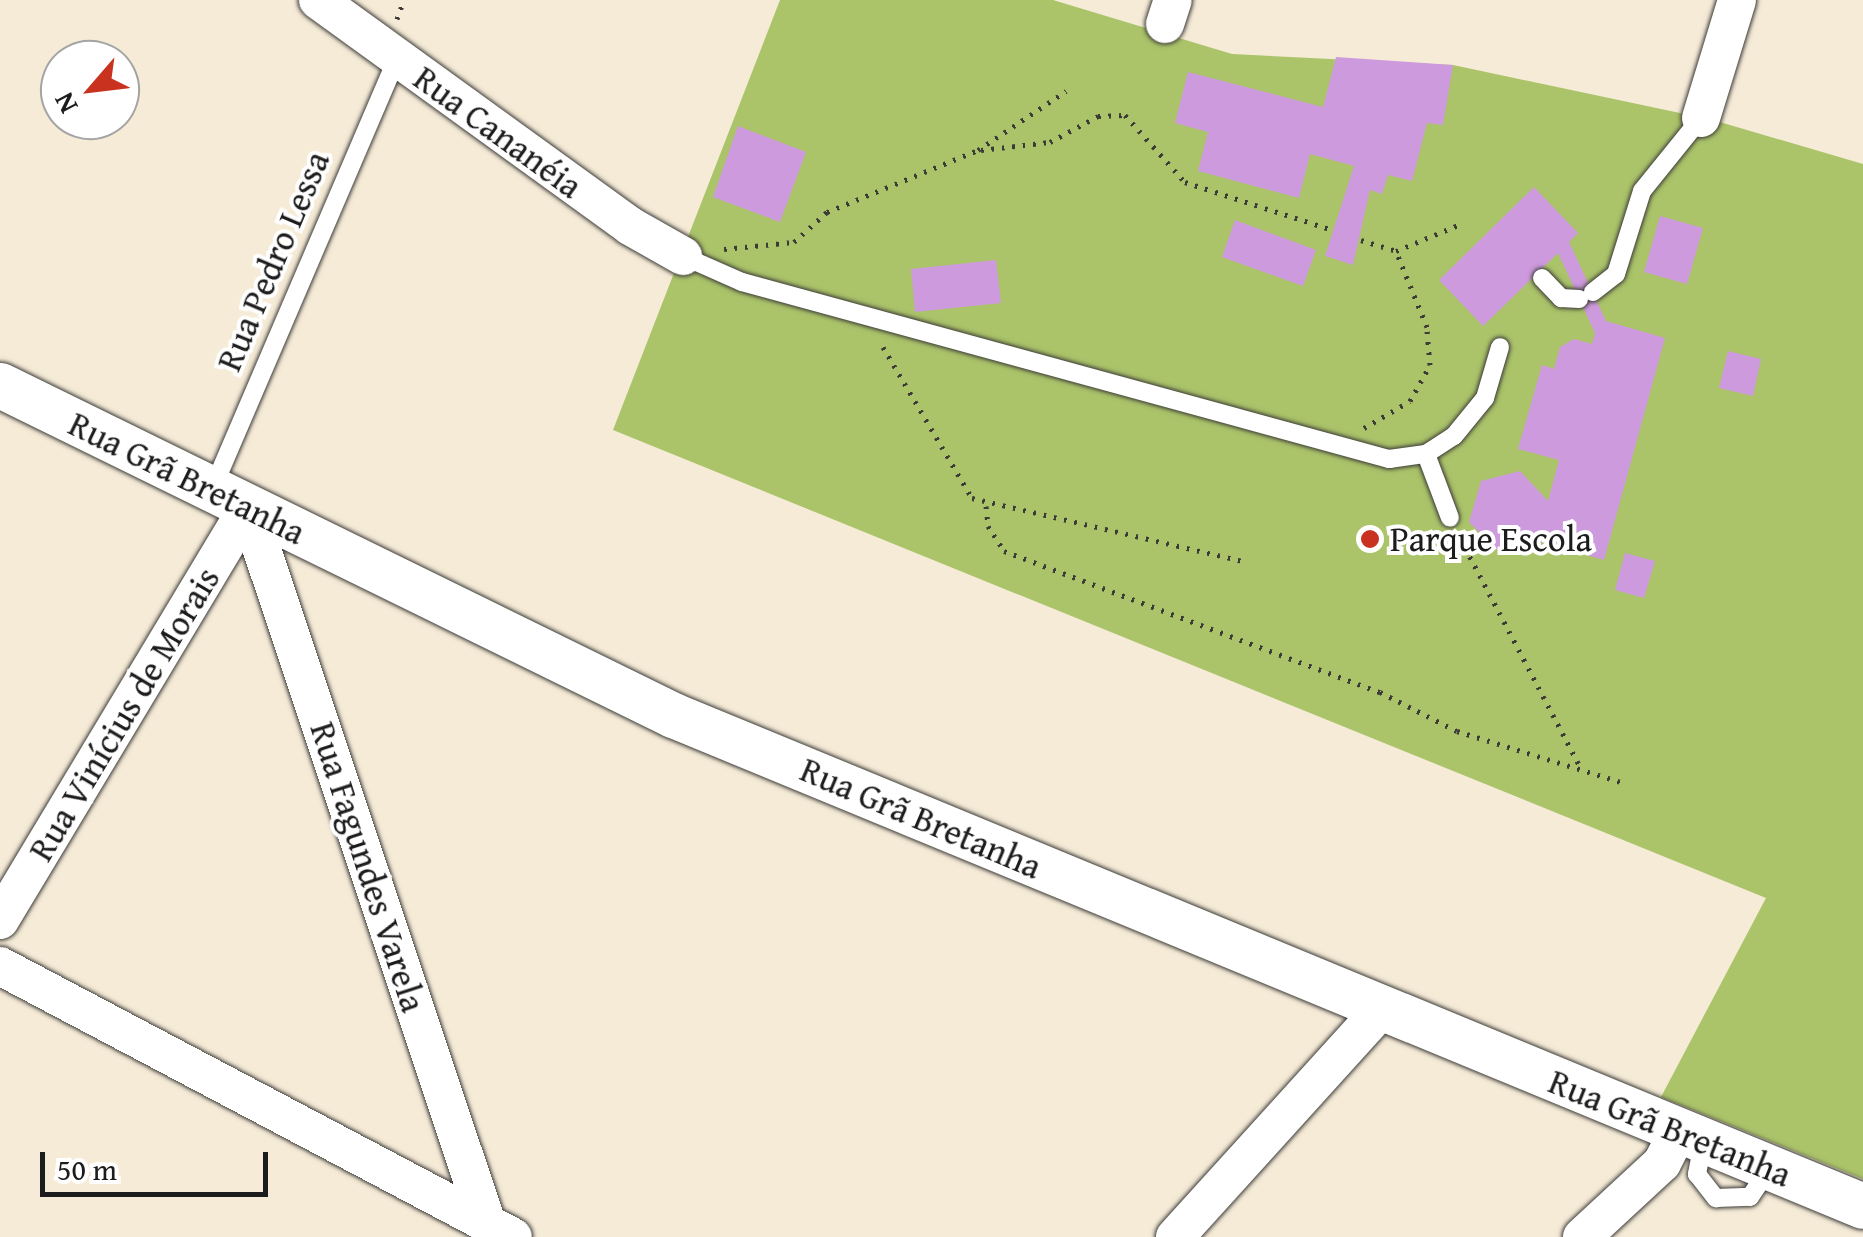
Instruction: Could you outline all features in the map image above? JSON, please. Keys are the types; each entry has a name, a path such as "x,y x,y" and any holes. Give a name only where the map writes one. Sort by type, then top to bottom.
{"street":[{"name":"Rua Cananéia","path":"318,0 630,226 692,260"},
{"path":"1702,118 1737,0"},
{"name":"Rua Grã Bretanha","path":"0,386 673,715 1863,1206"},
{"name":"Rua Vinícius de Morais","path":"0,920 230,499"},
{"name":"Rua Fagundes Varela","path":"230,499 500,1232"},
{"path":"0,966 500,1232"},
{"path":"1175,1237 1382,1010"},
{"path":"1582,1237 1691,1137"}],"lane":[{"name":"Rua Pedro Lessa","path":"230,499 397,59"},
{"path":"1542,278 1561,298 1586,296 1616,274 1642,191 1702,118"},
{"path":"692,260 857,313 1389,459 1426,454 1454,436 1485,398 1500,347"},
{"path":"1426,454 1450,518"}],"path":[{"path":"692,260 732,246 785,246 827,212 978,150 1066,90"},
{"path":"978,150 1050,142 1098,116 1124,115 1185,182 1333,230"},
{"path":"1361,240 1396,252 1463,223"},
{"path":"1344,446 1410,401 1430,365 1427,327 1396,252"},
{"path":"857,313 917,395 959,485 986,506 1248,562"},
{"path":"986,506 988,526 1004,551 1380,692 1457,732 1621,782"},
{"path":"1450,518 1582,770"}],"green space":[{"name":"Parque Escola","path":"780,0 1053,0 1232,54 1453,65 1713,120 1863,164 1863,1179 1661,1097 1766,898 613,430"}],"building":[{"path":"1336,57 1453,65 1443,125 1427,123 1412,181 1388,175 1382,194 1370,190 1353,265 1325,256 1354,166 1310,154 1299,198 1198,171 1208,132 1175,123 1188,72 1323,107"},
{"path":"738,126 806,152 780,222 713,197"},
{"path":"1534,187 1578,233 1569,242 1606,321 1665,338 1604,560 1537,541 1498,551 1469,522 1481,481 1520,471 1548,501 1559,460 1518,449 1542,365 1554,369 1560,347 1574,339 1592,344 1595,333 1558,253 1483,326 1439,280"},
{"path":"1660,216 1703,228 1687,284 1644,272"},
{"path":"1235,220 1316,250 1303,286 1222,257"},
{"path":"996,260 1001,303 915,312 911,269"},
{"path":"1728,351 1761,359 1753,396 1719,388"},
{"path":"1625,553 1655,561 1644,598 1615,590"}],"place":[{"name":"Parque Escola","path":"1370,539"}]}
